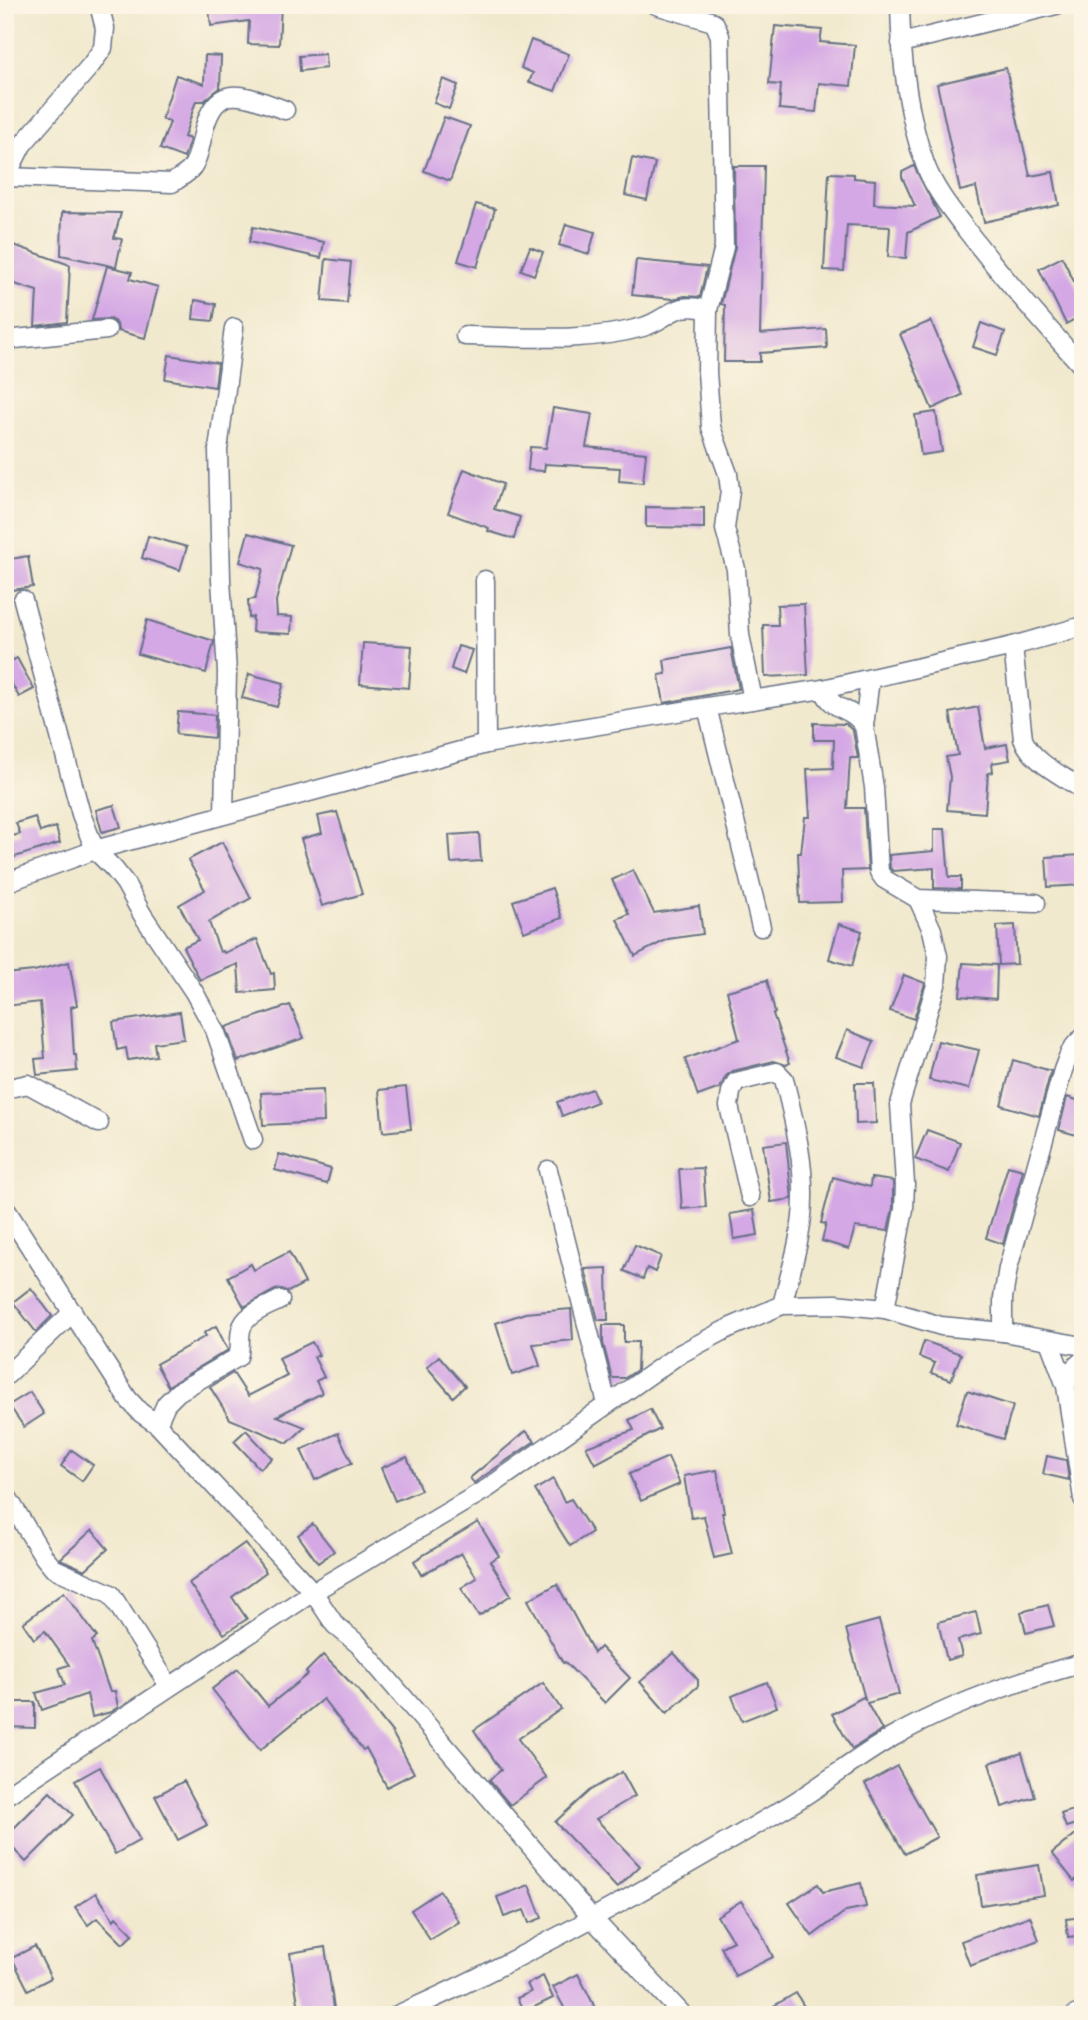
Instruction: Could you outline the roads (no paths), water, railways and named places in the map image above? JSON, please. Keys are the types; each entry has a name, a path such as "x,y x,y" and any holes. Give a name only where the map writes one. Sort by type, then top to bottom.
{"street":[{"path":"99,5 105,28 103,48 92,65 22,145 6,178 172,183 191,169 200,149 206,118 214,104 230,95 246,96 285,110"},
{"path":"656,5 710,21 715,24 720,37 724,247 708,310 707,372 711,427 728,474 730,490 726,528 736,569 740,635 753,700"},
{"path":"900,5 901,43 911,117 926,166 939,190 1005,282 1083,367"},
{"path":"901,43 1056,5"},
{"path":"465,335 544,338 607,334 645,327 668,312 681,308 695,306 708,310"},
{"path":"224,814 228,672 221,580 218,450 234,328"},
{"path":"5,340 107,330"},
{"path":"485,580 485,744"},
{"path":"23,600 81,814 94,850 125,883 215,1030 253,1140"},
{"path":"5,883 94,850 485,744 707,706 823,690 1013,646 1083,626"},
{"path":"1013,646 1023,739 1028,752 1083,790"},
{"path":"870,679 864,726 875,797 879,872 884,879 918,899 1036,903"},
{"path":"823,690 828,700 856,715 864,726"},
{"path":"707,706 761,927"},
{"path":"885,1309 904,1209 900,1104 936,985 938,957 932,930 918,899"},
{"path":"1003,1332 1003,1298 1008,1268 1063,1070 1075,1043 1083,1038"},
{"path":"750,1197 729,1106 731,1092 736,1082 777,1072 784,1079 800,1150 804,1200 798,1241 782,1305"},
{"path":"5,1089 28,1084 99,1123"},
{"path":"548,1170 607,1404"},
{"path":"5,1208 128,1399 141,1413 157,1424 313,1592 335,1625 358,1644 592,1918 682,2015"},
{"path":"157,1424 166,1404 177,1392 238,1357 242,1325 248,1317 280,1300"},
{"path":"5,1796 313,1592 488,1488 678,1355 729,1328 782,1305 835,1304 885,1309 941,1326 1003,1332 1083,1346"},
{"path":"7,1375 73,1312"},
{"path":"1049,1341 1066,1386 1083,1499"},
{"path":"1066,1386 1071,1371 1083,1360"},
{"path":"5,1493 53,1568 111,1594 169,1686"},
{"path":"397,2015 451,1991 592,1918 788,1806 891,1738 971,1700 1039,1675 1083,1663"},
{"path":"1075,2015 1083,2012"}]}
